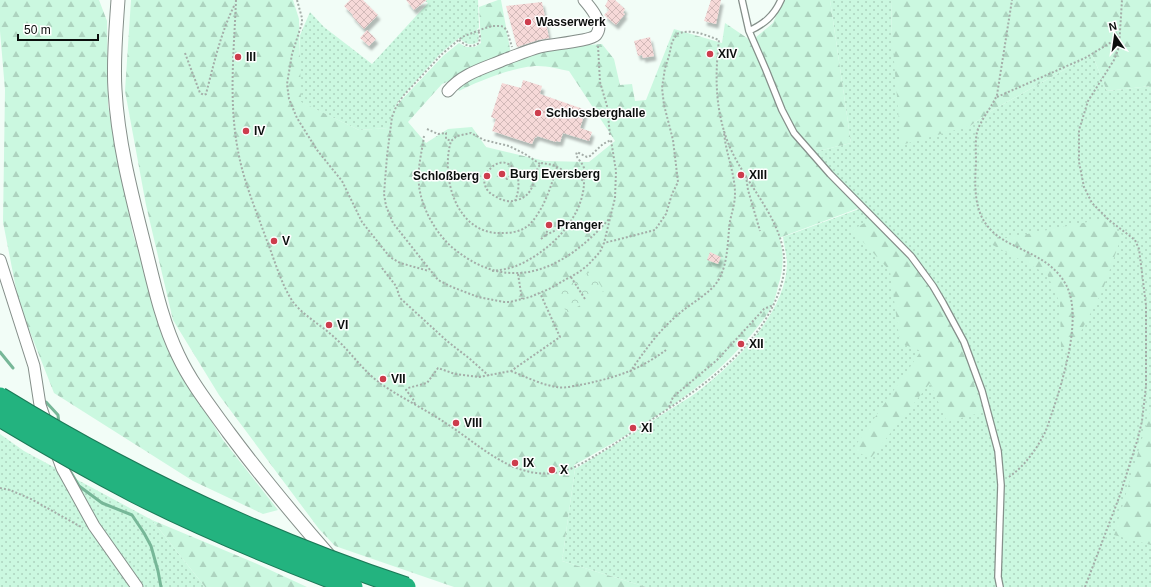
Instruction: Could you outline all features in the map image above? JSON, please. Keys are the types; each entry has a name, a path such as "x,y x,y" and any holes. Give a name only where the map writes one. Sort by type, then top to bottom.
{"highway":[{"path":"0,397 50,428 124,468 200,506 278,540 357,571 406,587"},
{"path":"0,417 61,453 136,494 213,530 292,564 354,587"}],"street":[{"path":"118,0 114,88 121,144 159,301 178,355 192,380 215,414 354,587"},
{"path":"448,91 455,83 466,76 539,47 561,42 588,39 596,36 599,23 591,8 584,0"},
{"path":"0,260 34,366 40,405 62,468 100,538 137,587"}],"lane":[{"path":"742,0 749,31 782,110 794,133 830,174 912,256 947,309 964,342 982,391 998,451 1001,481 1000,556 998,577 1000,587"},
{"path":"749,31 766,22 782,0"}],"path":[{"path":"297,0 302,23 292,54 287,84 288,99 297,118 317,150 342,181 362,222 390,257 400,263 430,271"},
{"path":"1001,481 1018,470 1028,459 1044,436 1061,384 1069,350 1072,321 1072,304 1066,285 1062,278 1045,262 1007,242 994,233 982,217 977,207 975,195 976,137 980,125 996,97 1012,0"},
{"path":"1085,587 1120,495 1136,445 1142,421 1146,386 1146,305 1139,249 1135,240 1109,220 1092,203 1084,187 1079,162 1079,130 1086,106 1092,93 1114,60 1119,47 1122,0"},
{"path":"185,53 200,93 204,95 206,94 222,32 236,1"},
{"path":"236,1 232,87 238,152 256,210 287,291 292,300 299,309 344,346 369,374 387,388 446,423 492,456 503,462 524,470 544,473 561,472 586,461 700,387 732,359 753,336 774,305 783,278 785,264 783,243 770,216 728,143 718,109 716,79 719,40 696,32 680,33 675,38 665,68 662,88 664,105 673,140 678,176 677,185 661,223 655,230 604,243"},
{"path":"492,271 514,267 531,258 551,243 569,223 582,198 584,169 576,153 587,157 590,156 603,144 611,140 617,179 616,198 604,243 596,257 588,265 571,277 540,293 522,299 504,302 478,297 452,288 438,280 393,223 386,206 384,194 390,130 392,117 403,96 442,54 459,40 478,30 493,26 504,28 507,31 515,56"},
{"path":"459,40 466,45 476,45 479,43 480,36 478,30"},
{"path":"596,36 599,48 598,70 609,118 610,136"},
{"path":"996,97 1085,58 1120,37"},
{"path":"630,372 649,344 681,312 715,285 720,275 726,259 735,194 733,173 724,138 724,128"},
{"path":"427,129 438,134 446,133 446,139 451,141"},
{"path":"557,167 542,206 528,226 516,232 492,233 479,228 464,216 454,199 447,170 447,162 451,141 457,136 471,133 484,140 509,146 540,164 549,164 557,167 584,181"},
{"path":"424,136 419,171 419,186 429,215 449,244 467,258 492,271 518,274 542,269 574,252 594,235 610,218"},
{"path":"515,201 517,197 519,179 516,171 509,164 501,163 492,166 488,170 484,177 486,187 490,193 506,201 515,201 524,198 529,193 540,164"},
{"path":"506,178 507,179 516,171"},
{"path":"745,173 748,190 760,232"},
{"path":"541,239 569,223"},
{"path":"546,235 548,227"},
{"path":"382,268 396,286 400,298 447,341 489,376"},
{"path":"518,274 522,299"},
{"path":"571,277 585,299"},
{"path":"415,405 413,399 406,390 408,388 427,383 438,368 455,374 479,377 511,371 560,337 540,293"},
{"path":"669,408 673,397 717,360 764,309 774,305"},
{"path":"511,371 558,388 611,378 630,372 653,360 666,350"},
{"path":"0,488 16,492 100,538"}],"green space":[{"path":"0,0 99,0 107,21 108,106 133,234 174,362 223,440 278,510 263,514 193,481 54,393 19,304 3,222 5,90 0,31"},
{"path":"131,0 293,0 299,19 301,102 359,130 388,128 394,108 443,56 459,43 466,47 475,47 481,43 479,7 501,0 511,54 442,84 408,122 426,143 448,129 472,127 486,147 545,161 589,162 615,141 569,71 546,66 519,68 459,91 457,86 467,79 535,53 561,47 602,44 614,59 620,85 632,84 635,101 646,100 674,29 722,43 725,23 750,40 786,124 799,143 859,208 779,238 783,256 782,268 773,304 761,323 734,354 692,391 646,423 574,465 575,469 562,561 646,587 454,587 335,546 319,529 219,395 173,320 146,205 125,91"},
{"path":"424,0 478,0 478,42 470,44 459,38 440,54 394,108 389,128 359,130 300,102 300,35 310,12 324,27 372,64 428,3"},
{"path":"783,0 830,0 851,143 814,152 791,124 755,38 773,23"},
{"path":"830,0 891,0 892,37 970,126 991,111 1092,54 1107,91 1151,86 1151,587 646,587 562,561 575,469 696,393 719,374 746,347 759,332 779,299 785,281 787,264 783,237 859,209 863,204 814,152 851,143"},
{"path":"891,0 1151,0 1151,86 1107,91 1092,54 991,111 970,126 901,145 892,37"},
{"path":"1103,219 1122,235 1102,292 1072,348 1061,348 1060,303 1047,274 987,242"},
{"path":"870,220 909,257 929,287 952,328 967,362 983,412 947,422 930,383 870,459 853,449 921,351 900,343 890,271 852,230"},
{"path":"592,271 604,291 567,313 555,292"},
{"path":"1151,408 1151,545 1114,535"},
{"path":"0,434 24,451 152,520 205,587 0,587"},
{"path":"152,520 255,563 307,587 205,587"}],"building":[{"path":"350,0 363,0 378,15 364,29 344,6"},
{"path":"406,0 427,0 414,10"},
{"path":"608,0 615,0 625,9 623,13 625,14 616,25 604,15 609,10 605,6"},
{"path":"711,0 721,0 716,24 704,21"},
{"name":"Wasserwerk","path":"542,2 549,38 517,47 506,6"},
{"path":"367,30 376,39 369,46 360,38"},
{"path":"650,37 654,56 643,58 642,55 638,56 634,41"},
{"name":"Schlossberghalle","path":"523,80 542,86 540,94 586,110 580,128 592,132 589,141 563,133 560,142 537,136 532,144 492,131 496,119 491,117 502,83 521,88"},
{"path":"710,252 721,257 718,264 707,260"}],"waterway":[{"path":"0,352 13,368"},
{"path":"46,402 58,415 59,424"},
{"path":"66,464 79,486 102,503 132,515 151,546 161,587"}],"place":[{"name":"Wasserwerk","path":"528,22"},
{"name":"XIV","path":"710,54"},
{"name":"III","path":"238,57"},
{"name":"Schlossberghalle","path":"538,113"},
{"name":"IV","path":"246,131"},
{"name":"Burg Eversberg","path":"502,174"},
{"name":"XIII","path":"741,175"},
{"name":"Schloßberg","path":"487,176"},
{"name":"Pranger","path":"549,225"},
{"name":"V","path":"274,241"},
{"name":"VI","path":"329,325"},
{"name":"XII","path":"741,344"},
{"name":"VII","path":"383,379"},
{"name":"VIII","path":"456,423"},
{"name":"XI","path":"633,428"},
{"name":"IX","path":"515,463"},
{"name":"X","path":"552,470"}]}
